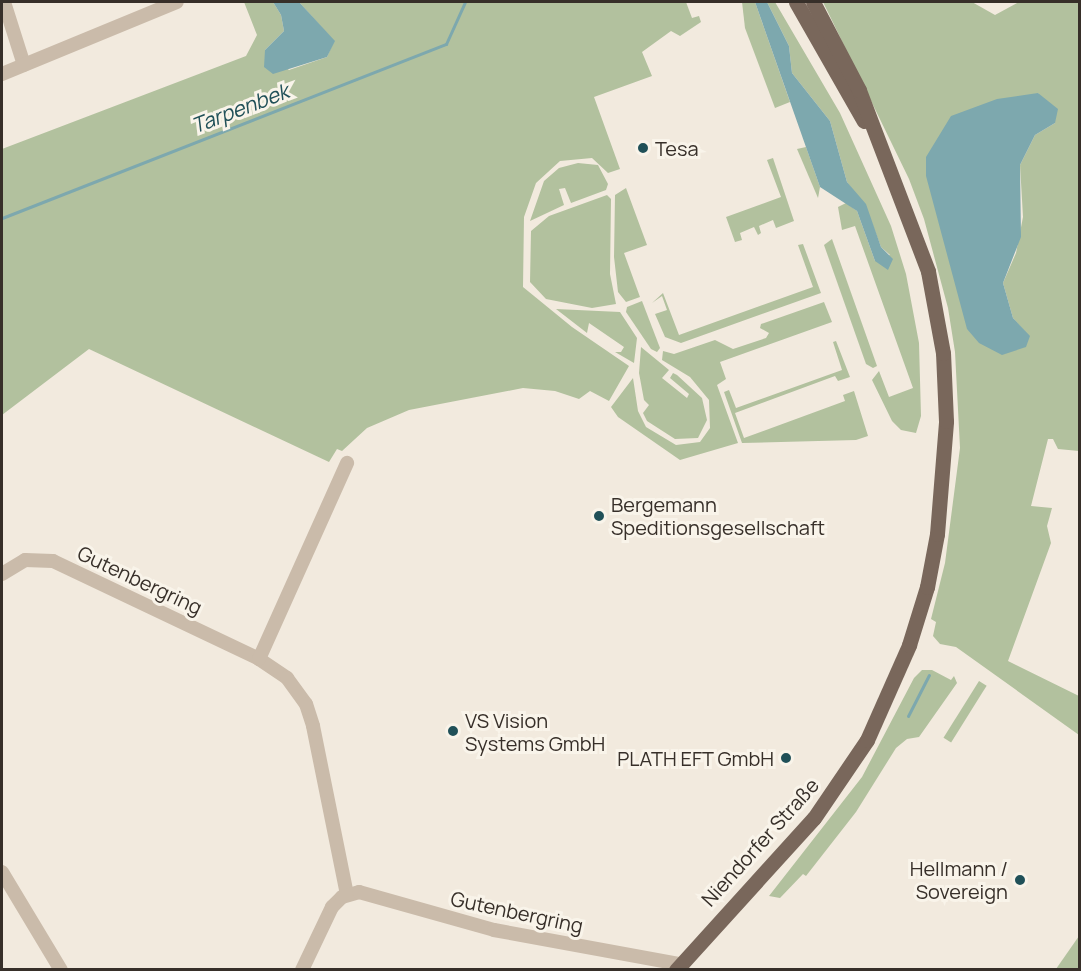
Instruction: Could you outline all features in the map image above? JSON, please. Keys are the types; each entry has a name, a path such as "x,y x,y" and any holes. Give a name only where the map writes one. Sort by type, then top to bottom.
{"main road":[{"name":"Niendorfer Straße","path":"796,2 882,148"},
{"name":"Niendorfer Straße","path":"678,967 814,818 849,770 886,703 927,587 946,447 943,353 928,271 859,90 813,2"}],"street":[{"path":"4,2 24,65"},
{"path":"2,74 177,2"},
{"path":"259,659 347,463"},
{"name":"Gutenbergring","path":"2,574 26,560 53,561 259,659 287,678 306,704 320,752 347,894 374,894 494,930 678,967"},
{"path":"2,872 61,969"},
{"path":"302,969 332,907 347,894"}],"green space":[{"path":"244,2 273,2 281,15 284,31 265,50 289,70 327,57 334,41 299,2 686,2 692,18 699,16 701,22 680,36 671,31 642,52 652,76 594,97 620,169 608,173 592,158 560,161 536,183 524,217 523,287 572,327 629,366 609,401 590,391 579,399 555,391 523,388 409,410 367,428 342,451 337,449 329,462 89,349 2,415 2,149 246,56 257,35"},
{"path":"742,2 755,2 790,102 775,108 745,28"},
{"path":"767,2 775,2 840,113 891,226 906,274 919,343 921,416 916,433 901,430 892,421 872,380 879,371 889,397 913,388 855,226 842,230 838,207 846,203 857,211 875,261 890,255 881,247 867,210 847,182 830,121 792,73 789,46"},
{"path":"823,2 972,2 995,15 1019,2 1079,2 1079,451 1058,449 1053,439 1048,439 1031,506 1052,508 1047,526 1051,543 1008,661 1079,696 1079,735 956,647 940,644 933,636 936,622 931,619 945,563 960,448 955,352 948,308 924,219 909,179","holes":["1038,93 1055,123 1035,135 1020,165 1023,217 1016,253 1003,283 1013,318 1029,336 967,329"]},
{"path":"806,147 820,187 818,198 797,149"},
{"path":"773,158 794,221 776,228 773,220 759,226 761,233 758,235 754,227 740,233 742,240 735,242 726,217 781,197 767,160"},
{"path":"578,163 598,165 608,184 606,190 571,203 565,188 559,189 564,205 530,221 544,181 559,168"},
{"path":"626,188 647,245 624,253 640,297 626,302 618,292 614,257 615,195"},
{"path":"607,195 611,199 610,274 616,304 592,308 546,299 530,282 531,231 549,216"},
{"path":"832,239 877,366 873,368 866,364 824,245"},
{"path":"803,244 821,293 681,343 665,337 655,314 667,310 662,296 652,303 663,293 679,335 813,287 798,245"},
{"path":"642,301 660,348 657,352 651,349 626,312 627,307"},
{"path":"824,302 832,322 720,362 726,379 717,385 738,443 680,460 618,417 611,407 633,378 638,411 646,427 676,445 700,442 710,428 709,400 690,377 662,360 663,351 674,354 715,340 733,349 766,338 769,333 760,328 761,324"},
{"path":"556,309 620,312 637,338 634,363 615,352 621,352 624,347 589,323 587,333"},
{"path":"836,341 850,377 838,381 835,376 735,413 744,438 845,401 843,395 854,391 868,436 856,440 742,443 724,392 729,390 736,408 842,370 833,342"},
{"path":"641,347 669,370 662,378 687,398 689,394 670,378 673,373 677,375 702,398 707,420 698,438 675,439 647,421 643,413 649,405 644,400 639,373"},
{"path":"922,670 932,670 951,680 954,676 957,683 919,737 907,739 896,748 856,812 806,876 803,874 780,898 769,896 862,777 914,678"},
{"path":"979,681 987,686 951,743 943,738"},
{"path":"1079,936 1079,969 1056,969"}],"water":[{"path":"273,2 299,2 335,41 327,57 273,74 264,67 265,50 284,31 281,15"},
{"path":"755,2 767,2 789,46 792,73 830,121 847,182 866,204 881,247 893,259 888,270 875,261 857,211 820,187"},
{"path":"1038,93 1058,109 1055,123 1035,135 1020,165 1021,237 1003,283 1013,318 1030,336 1026,347 1002,355 979,343 967,329 926,176 926,157 951,116 997,99"}],"waterway":[{"name":"Tarpenbek","path":"2,218 446,44 465,2"},
{"path":"908,716 929,675"}],"place":[{"name":"Tesa","path":"643,148"},
{"name":"Bergemann Speditionsgesellschaft","path":"599,516"},
{"name":"VS Vision Systems GmbH","path":"453,731"},
{"name":"PLATH EFT GmbH","path":"786,758"},
{"name":"Hellmann / Sovereign","path":"1020,880"}]}
